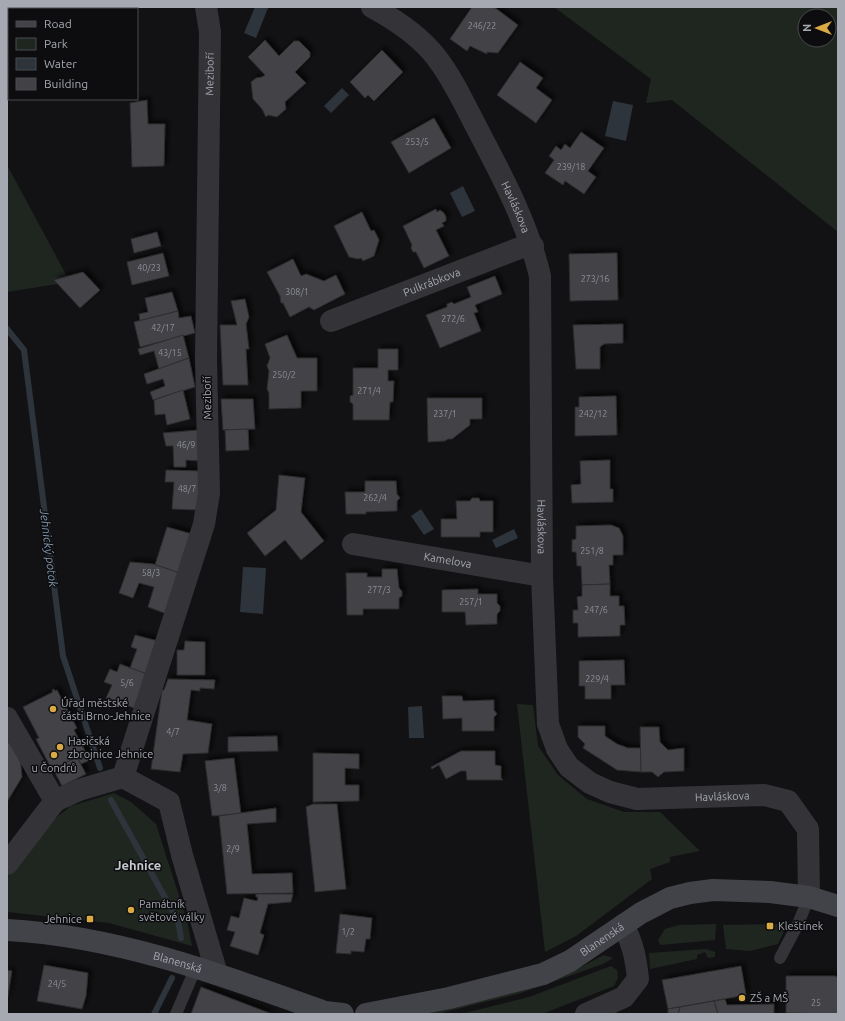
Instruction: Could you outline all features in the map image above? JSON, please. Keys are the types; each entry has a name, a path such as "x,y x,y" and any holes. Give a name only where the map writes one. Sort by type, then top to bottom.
{"street":[{"name":"Meziboří","path":"123,777 204,524 209,493 206,359 210,32 206,7"},
{"name":"Havláskova","path":"372,7 412,32 436,56 452,81 513,198 533,246 540,276 542,576 548,724 557,749 569,767 590,783 610,792 637,799 764,795 788,801 808,829 809,897"},
{"name":"Pulkrábkova","path":"331,321 525,246 533,246"},
{"name":"Kamelova","path":"353,544 542,576"},
{"path":"7,719 55,801"},
{"path":"7,864 55,801 79,790 123,777 169,802 182,856 217,974"},
{"name":"Blanenská","path":"366,1014 449,998 543,974 570,961 641,913 670,898 690,893 713,890 737,890 809,897 838,906"},
{"path":"586,1014 624,997 638,979 635,954 631,940 623,925"},
{"name":"Blanenská","path":"7,930 28,931 133,950 196,967 325,1012 344,1014"}],"lane":[{"path":"780,958 798,924 809,897"},
{"path":"176,1014 196,967"}],"green space":[{"path":"554,7 838,7 838,232 672,100 646,103 651,79"},
{"path":"7,165 70,282 7,292"},
{"path":"517,704 533,705 538,746 558,775 587,799 624,812 660,812 700,851 670,857 670,862 650,869 652,879 576,936 545,952"},
{"path":"114,793 131,802 156,824 187,921 192,946 109,923 7,912 7,878 42,829 71,806"},
{"path":"716,924 715,940 660,945 658,940 665,929 679,925"},
{"path":"778,924 785,929 778,944 750,951 726,949 723,925"},
{"path":"706,949 715,952 715,957 708,958 705,952 697,955 697,959 650,969 649,953"},
{"path":"604,955 613,958 603,964 521,993 437,1014 423,1014 527,989 560,978"},
{"path":"611,966 617,970 618,978 614,986 542,1014 461,1014 529,997"}],"water":[{"path":"255,7 268,8 256,38 244,33"},
{"path":"342,88 349,95 331,113 324,106"},
{"path":"613,101 633,105 626,141 605,136"},
{"path":"463,186 475,211 462,217 450,193"},
{"path":"421,509 434,529 424,535 411,516"},
{"path":"514,529 518,538 496,548 492,540"},
{"path":"243,567 266,568 263,614 240,612"},
{"path":"422,706 424,738 409,738 408,707"}],"building":[{"path":"94,7 121,7 121,8"},
{"path":"472,7 494,7 518,25 498,53 487,52 487,54 470,46 467,51 450,39"},
{"path":"7,18 8,54 7,54"},
{"path":"265,40 279,56 294,41 299,41 310,52 310,57 295,72 306,83 285,102 286,109 277,117 268,115 266,117 262,109 253,99 251,82 256,78 265,75 248,57"},
{"path":"382,50 403,72 374,101 368,95 365,98 350,82"},
{"path":"520,62 543,78 536,88 552,100 536,123 497,95"},
{"path":"147,100 148,124 165,124 164,166 132,167 130,103"},
{"path":"434,118 451,148 409,173 391,142"},
{"path":"581,132 604,148 588,171 596,177 584,194 565,181 563,185 545,173 554,160 549,156 556,146 561,150 565,144 570,148"},
{"path":"436,209 437,212 440,210 444,213 446,217 446,221 442,223 444,226 436,230 449,256 424,268 416,252 413,252 411,248 412,245 403,226"},
{"path":"362,212 371,231 374,230 379,240 374,256 363,261 361,258 358,259 349,257 334,226"},
{"path":"157,232 161,246 134,253 131,239"},
{"path":"163,253 169,276 132,285 127,262"},
{"path":"617,253 618,300 570,301 569,254"},
{"path":"293,259 301,276 306,274 324,281 336,275 345,294 314,310 309,307 290,317 283,303 281,303 280,296 267,272"},
{"path":"83,272 100,290 80,308 54,280"},
{"path":"495,276 502,294 475,305 478,312 474,313 481,331 440,348 426,315 447,307 447,304 452,302 454,304 471,297 467,287"},
{"path":"172,292 178,311 140,321 139,314 148,312 145,298"},
{"path":"245,299 249,317 246,324 249,349 246,349 248,385 223,385 220,325 237,325 231,301"},
{"path":"178,311 179,318 191,316 195,333 140,347 134,322"},
{"path":"623,324 623,343 604,344 600,347 600,369 576,369 573,325"},
{"path":"183,335 189,358 159,369 154,351 140,355 138,349"},
{"path":"287,335 297,358 317,358 317,391 301,391 301,408 269,409 269,393 267,389 269,371 267,366 270,358 265,344"},
{"path":"378,349 398,349 398,370 388,370 388,381 394,381 393,402 390,402 389,420 353,420 353,404 350,402 350,396 353,395 353,368 378,368"},
{"path":"189,358 195,387 153,400 150,392 165,386 163,379 147,384 144,374"},
{"path":"183,390 190,419 167,425 165,414 155,415 154,400"},
{"path":"616,396 617,435 575,436 575,407 579,407 579,397"},
{"path":"427,398 482,398 482,419 470,419 470,425 452,439 428,442"},
{"path":"221,399 253,399 255,429 223,430"},
{"path":"248,429 249,450 226,451 225,430"},
{"path":"199,430 201,461 186,460 186,467 174,467 173,446 166,446 163,433"},
{"path":"610,460 610,489 613,489 613,502 572,503 571,485 581,484 580,461"},
{"path":"166,470 200,471 199,510 172,509 174,482 165,482"},
{"path":"279,475 305,478 301,512 324,541 301,560 285,540 265,556 247,533 276,510"},
{"path":"365,481 396,481 397,494 400,498 397,501 397,511 346,514 345,492 365,492"},
{"path":"472,498 479,498 480,501 493,501 493,532 480,532 480,537 441,537 441,519 457,519 456,501 470,501"},
{"path":"611,525 619,528 623,536 623,555 613,555 613,565 609,565 610,584 582,585 581,566 577,566 576,552 572,552 572,540 576,539 576,526"},
{"path":"167,527 192,534 180,573 155,565"},
{"path":"130,562 153,564 180,573 167,614 148,607 154,587 139,583 133,598 119,593"},
{"path":"382,569 397,569 399,588 402,591 402,596 399,598 399,609 363,609 363,615 347,615 346,573 367,573 367,577 382,577"},
{"path":"610,584 610,596 619,596 619,606 624,606 625,625 620,625 620,636 578,637 578,623 573,623 573,610 578,610 577,597 582,596 582,585"},
{"path":"478,589 478,594 497,594 497,603 500,606 500,611 497,614 497,624 466,625 465,612 442,612 442,590"},
{"path":"135,635 158,641 147,674 130,668 137,649 131,647"},
{"path":"185,641 205,642 205,675 177,675 177,650 184,650"},
{"path":"624,660 625,685 611,685 611,699 585,699 585,686 579,686 579,661"},
{"path":"120,664 147,674 134,708 106,698 112,685 104,682 110,669 117,672"},
{"path":"168,679 215,680 214,689 200,688 200,691 191,690 187,720 212,724 208,753 183,754 180,772 151,769 162,690 164,690"},
{"path":"54,689 55,691 57,690 77,728 74,730 90,760 81,764 77,757 52,770 36,739 39,738 23,707 53,692 52,690"},
{"path":"442,696 462,696 463,701 494,700 494,710 497,714 494,717 494,731 462,731 462,718 443,719"},
{"path":"578,726 605,726 605,736 617,744 628,748 641,748 641,772 617,770 583,748 585,744 578,737"},
{"path":"640,727 659,727 660,742 668,750 684,748 684,771 664,772 658,777 652,772 641,772"},
{"path":"277,736 278,751 228,752 228,737"},
{"path":"7,741 20,754 22,777 7,802"},
{"path":"461,751 495,751 495,765 501,766 501,778 503,780 467,780 466,771 461,771 446,779 439,765 432,769 431,767"},
{"path":"313,753 359,754 359,769 345,768 345,785 359,785 359,801 313,802"},
{"path":"77,757 86,774 62,786 53,769"},
{"path":"234,758 241,814 212,816 205,761"},
{"path":"313,804 337,804 346,889 315,892 306,807"},
{"path":"276,808 276,822 247,824 252,874 292,873 293,893 227,894 219,816"},
{"path":"256,894 293,894 291,902 268,904 260,933 264,935 258,955 230,946 235,932 227,930 231,916 239,918 244,898 257,901 258,897 256,897"},
{"path":"340,914 372,918 370,939 366,939 364,952 351,951 351,954 336,953"},
{"path":"44,965 88,973 86,996 82,1009 37,1001"},
{"path":"741,966 746,995 668,1009 662,980"},
{"path":"7,970 12,971 7,1001"},
{"path":"786,976 836,976 838,979 838,1014 786,1013"},
{"path":"201,987 272,1014 191,1014"},
{"path":"725,999 727,1005 774,1004 774,1014 718,1014 714,1001"},
{"path":"714,1001 718,1014 678,1014 680,1007"},
{"path":"680,1007 678,1014 668,1014 668,1009"}],"waterway":[{"name":"Jehnický potok","path":"7,329 24,350 63,656 100,768"},
{"name":"Jehnický potok","path":"111,800 178,921 181,938"},
{"name":"Jehnický potok","path":"154,1014 172,978"}],"place":[{"name":"Úřad městské části Brno-Jehnice","path":"53,709"},
{"name":"Hasičská zbrojnice Jehnice","path":"60,747"},
{"name":"u Čondrů","path":"54,755"},
{"name":"Památník světové války","path":"131,910"},
{"name":"Jehnice","path":"90,919"},
{"name":"Kleštínek","path":"770,926"},
{"name":"ZŠ a MŠ","path":"742,998"}],"district":[{"name":"Jehnice","path":"138,865"}]}
